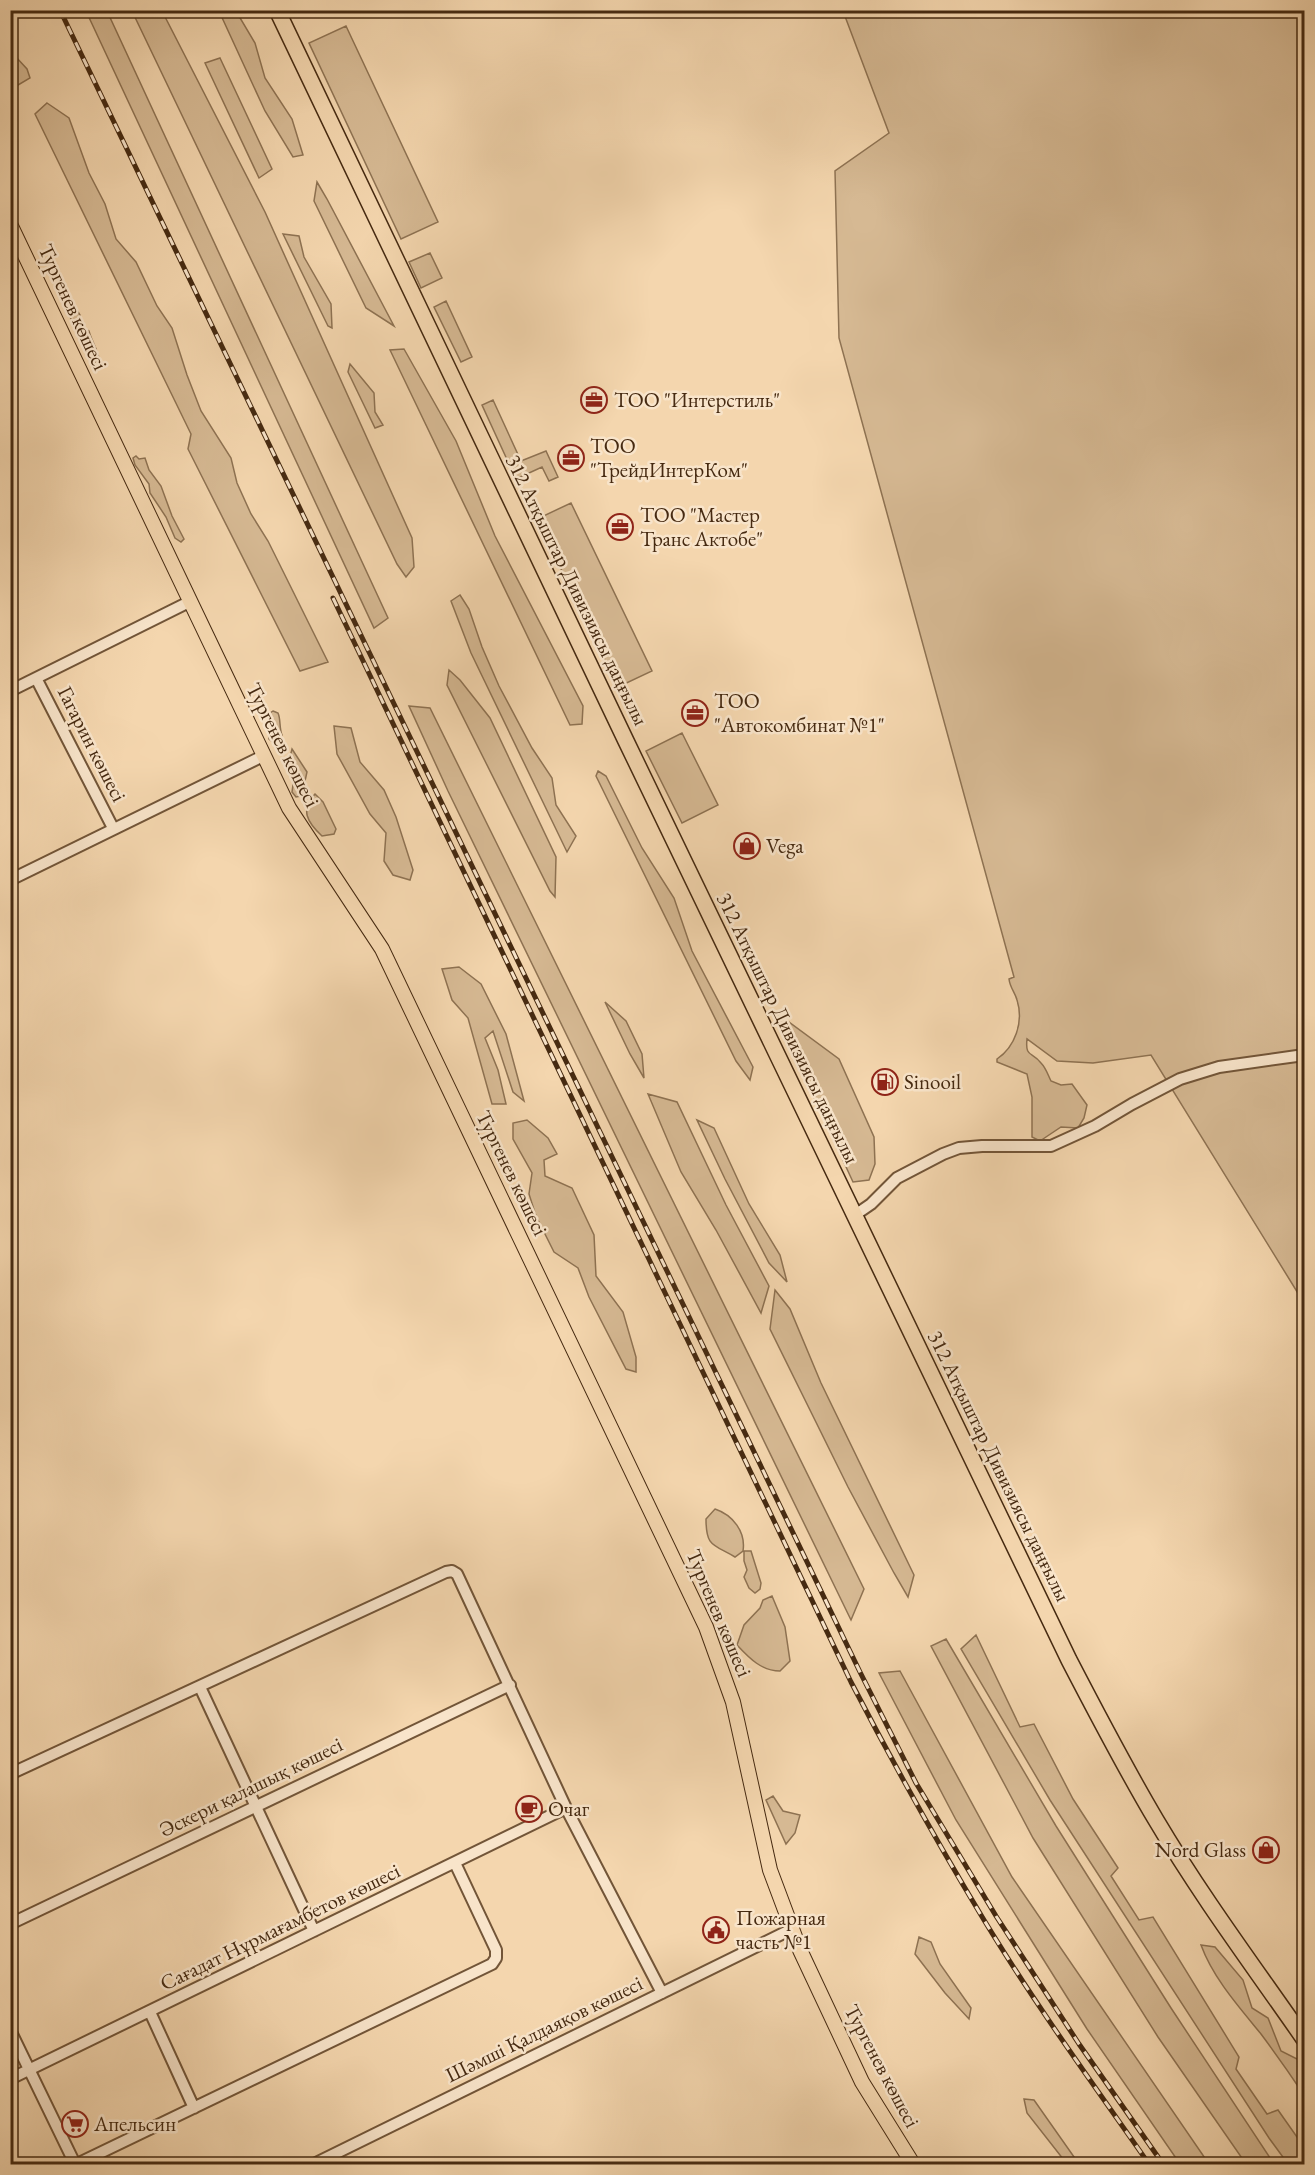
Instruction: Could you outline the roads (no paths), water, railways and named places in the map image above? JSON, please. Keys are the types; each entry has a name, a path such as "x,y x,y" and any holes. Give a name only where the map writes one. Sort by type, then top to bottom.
{"highway":[{"name":"312 Атқыштар Дивизиясы даңғылы","path":"277,10 1061,1644 1106,1733 1156,1821 1207,1901 1305,2039"}],"main road":[{"name":"Тургенев көшесі","path":"10,224 289,808 382,949 706,1627 733,1702 770,1870 800,1950 862,2082 913,2164"}],"street":[{"path":"10,691 189,602"},
{"name":"Гагарин көшесі","path":"36,678 113,828"},
{"path":"10,880 263,756"},
{"path":"855,1215 871,1204 897,1178 943,1154 958,1149 982,1146 1052,1146 1095,1126 1180,1079 1219,1066 1305,1055"},
{"path":"10,1774 452,1571 457,1574 566,1808 662,1993"},
{"name":"Әскери қалашық көшесі","path":"10,1924 510,1685"},
{"path":"200,1687 314,1932"},
{"name":"Сағадат Нұрмағамбетов көшесі","path":"10,2079 566,1808"},
{"path":"10,2030 76,2164 492,1964 496,1958 496,1950 455,1863"},
{"name":"Шәмші Қалдаяқов көшесі","path":"314,2164 792,1929"},
{"path":"150,2012 194,2108"}],"railway":[{"path":"60,10 860,1672 916,1783 996,1916 1079,2044 1163,2164"},
{"path":"333,598 851,1682 949,1861 1003,1951 1149,2164"}],"place":[{"name":"ТОО \"Интерстиль\"","path":"594,400"},
{"name":"ТОО \"ТрейдИнтерКом\"","path":"571,458"},
{"name":"ТОО \"Мастер Транс Актобе\"","path":"620,527"},
{"name":"ТОО \"Автокомбинат №1\"","path":"695,713"},
{"name":"Vega","path":"747,846"},
{"name":"Sinooil","path":"885,1082"},
{"name":"Очаг","path":"529,1809"},
{"name":"Nord Glass","path":"1266,1850"},
{"name":"Пожарная часть №1","path":"716,1930"},
{"name":"Апельсин","path":"75,2124"}]}
